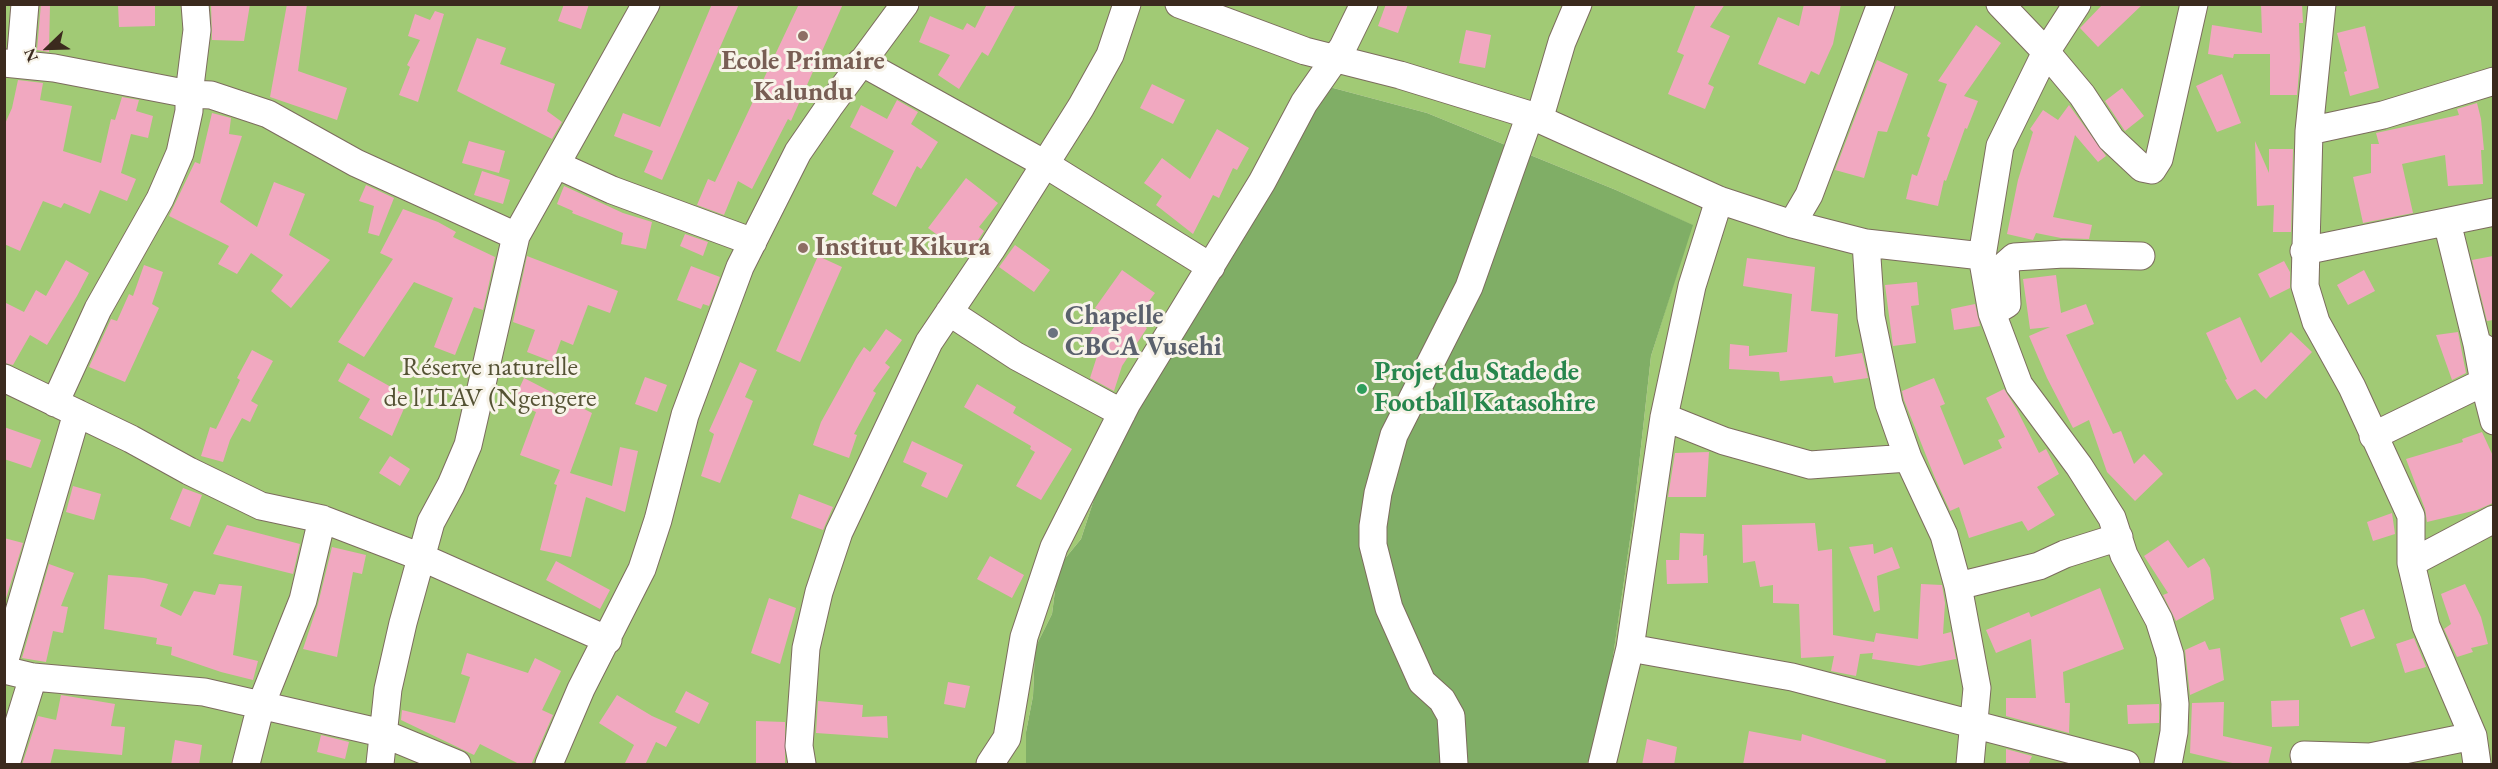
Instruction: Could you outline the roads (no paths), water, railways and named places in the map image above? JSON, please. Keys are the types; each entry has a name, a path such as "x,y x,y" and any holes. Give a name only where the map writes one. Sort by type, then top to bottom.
{"street":[{"path":"24,4 12,64 54,68 189,94 211,95 268,114 356,163 516,236"},
{"path":"4,663 66,408 98,309 160,199 180,153 189,111 197,30 195,4"},
{"path":"549,765 581,689 608,640 642,569 658,520 685,415 740,267 798,152 905,4"},
{"path":"802,765 799,746 806,648 819,592 839,532 928,342 1046,164 1110,55 1127,4"},
{"path":"1179,4 1248,32 1334,59 1400,75 1535,117 1719,200 1792,224 1866,243 1908,250 1982,256"},
{"path":"990,765 1006,738 1024,637 1054,547 1122,413 1262,182 1304,103 1334,59 1364,4"},
{"path":"1454,765 1451,716 1442,700 1422,682 1389,608 1373,545 1373,526 1378,493 1394,435 1469,287 1578,4"},
{"path":"1792,224 1809,195 1881,4"},
{"path":"2000,4 2046,52 2082,95 2111,139 2142,168 2152,170 2159,159 2194,4"},
{"path":"2077,4 2046,52 2000,146 1982,256 1992,313 2019,385 2079,466 2112,518 2124,555 2159,620 2170,655 2174,713 2168,765"},
{"path":"2322,4 2309,131 2304,251 2305,286 2316,322 2352,387 2411,516 2411,563 2426,626 2473,736 2478,765"},
{"path":"380,765 388,689 421,557 431,522 468,445 516,236 557,165 639,7"},
{"path":"861,62 1046,164 1211,267"},
{"path":"2309,131 2383,115 2493,81"},
{"path":"557,165 612,190 753,242"},
{"path":"1602,765 1630,648 1664,417 1692,286 1719,200"},
{"path":"2304,251 2493,212"},
{"path":"2447,222 2485,349 2484,382 2493,421"},
{"path":"1866,243 1871,317 1889,404 1908,458 1944,535 1958,586 1977,688 1970,765"},
{"path":"1992,313 2007,304 2006,265 2014,257 2064,254 2141,256"},
{"path":"949,312 1016,356 1122,413"},
{"path":"4,378 261,506 322,519 421,557 608,640"},
{"path":"2373,436 2484,382"},
{"path":"1664,417 1724,441 1810,465 1908,458"},
{"path":"246,765 261,705 303,600 322,519"},
{"path":"2411,563 2493,519"},
{"path":"1958,586 2039,566 2065,554 2119,537"},
{"path":"1630,648 1792,677 2126,765"},
{"path":"4,670 33,677 204,692 382,733 457,765"},
{"path":"6,765 33,677"},
{"path":"2306,765 2304,755 2370,757 2473,736"}],"place":[{"name":"Ecole Primaire Kalundu","path":"803,36"},
{"name":"Institut Kikura","path":"803,248"},
{"name":"Chapelle CBCA Vusehi","path":"1053,333"},
{"name":"Projet du Stade de Football Katasohire","path":"1362,389"}],"park label":[{"name":"Réserve naturelle de l'ITAV (Ngengere","path":"490,384"}]}
